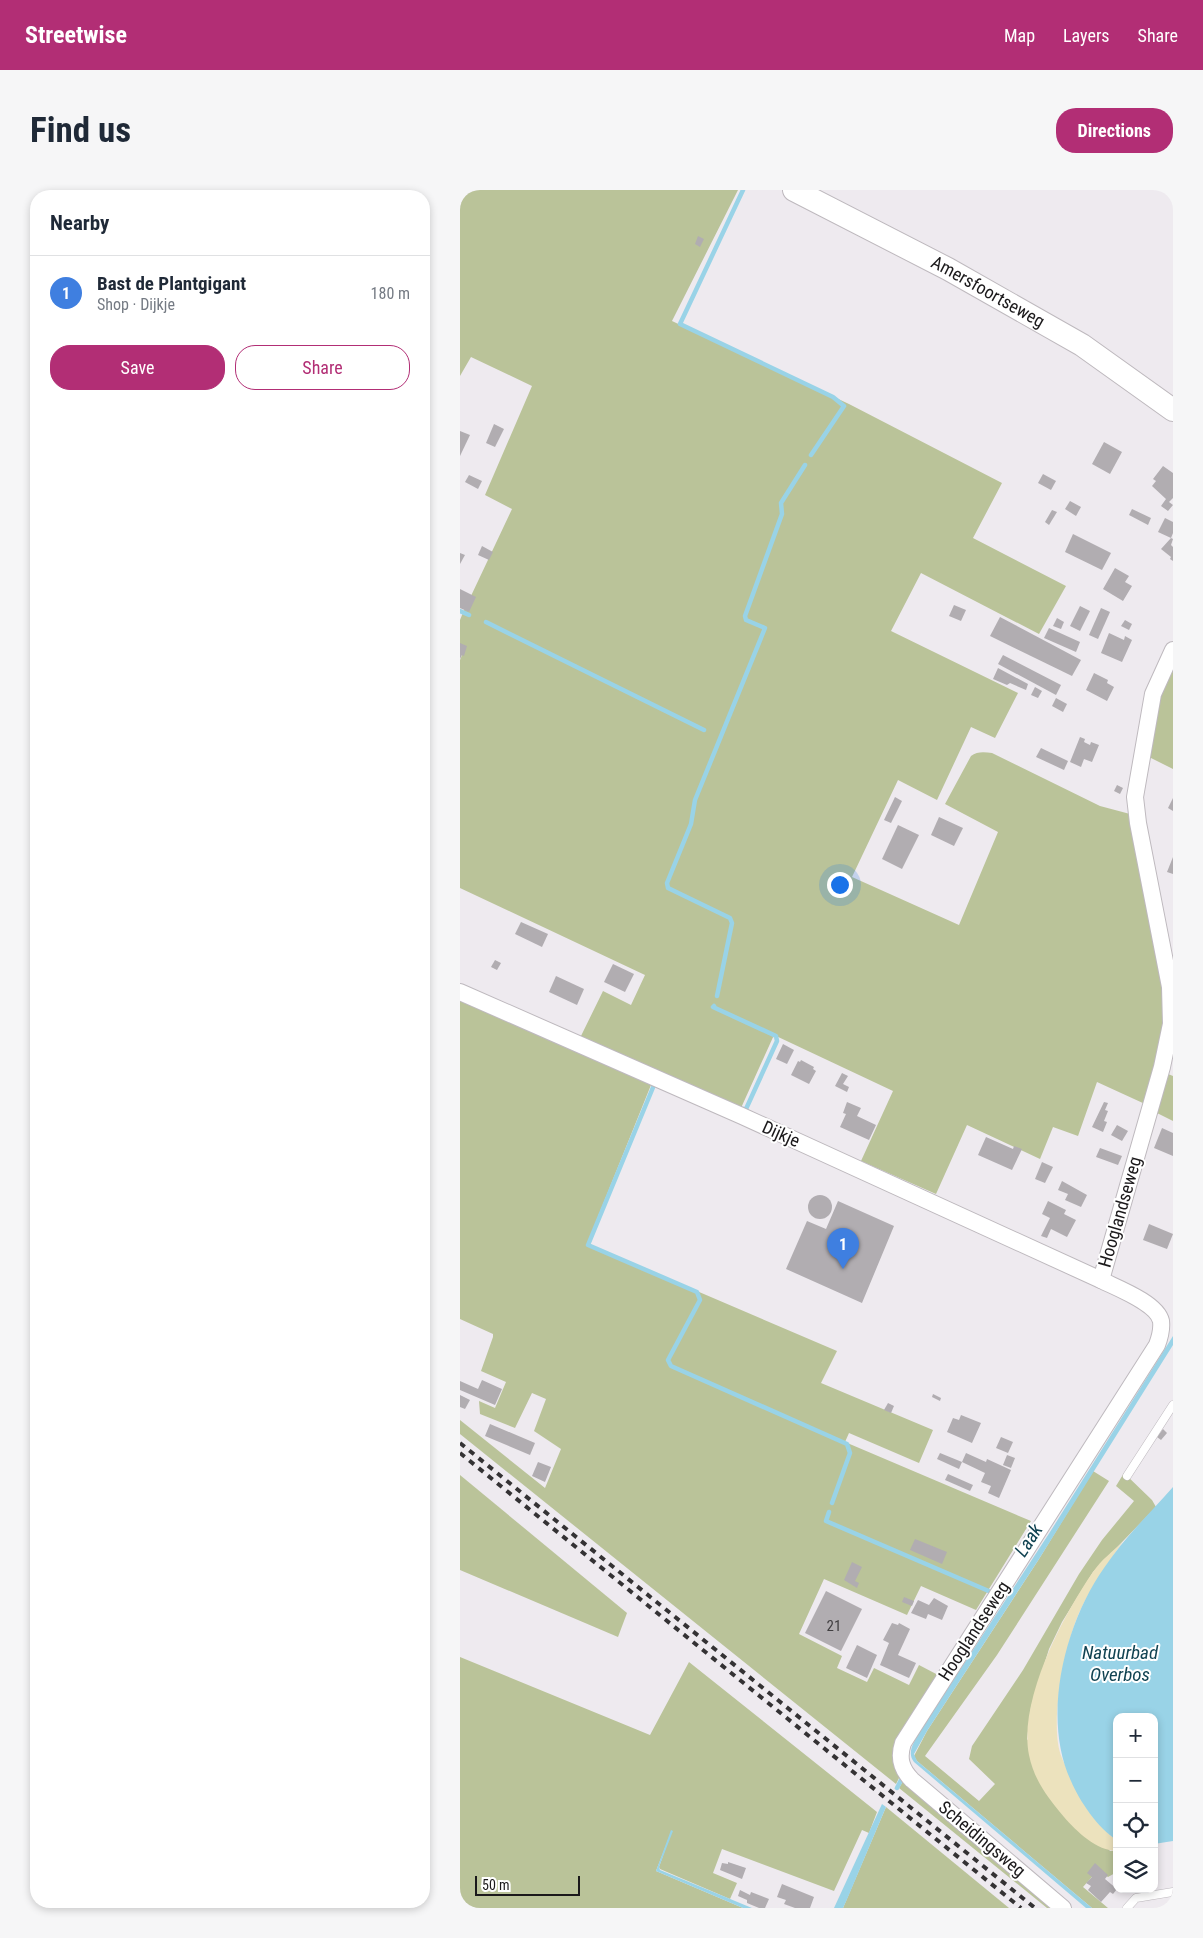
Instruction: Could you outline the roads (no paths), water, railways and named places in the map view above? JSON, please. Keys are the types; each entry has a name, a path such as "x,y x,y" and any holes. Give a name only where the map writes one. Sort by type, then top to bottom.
{"main road":[{"name":"Amersfoortseweg","path":"794,190 948,269 1082,345 1173,410"}],"street":[{"name":"Hooglandseweg","path":"903,1768 900,1756 903,1743 1158,1345 1161,1322 1156,1312 1146,1303 1101,1280 1162,1066 1171,1024 1170,987 1138,823 1135,797 1153,694 1173,650"},
{"name":"Dijkje","path":"460,992 742,1116 1101,1280"},
{"name":"Scheidingsweg","path":"903,1768 912,1780 1063,1908"}],"lane":[{"path":"1127,1476 1173,1405"},
{"path":"1127,1908 1136,1898 1173,1892"}],"water":[{"path":"1173,1336 1173,1345 914,1754 917,1761 1092,1908 1086,1908 914,1762 911,1750 920,1731 1050,1532"},
{"name":"Natuurbad Overbos","path":"1173,1487 1173,1841 1158,1843 1158,1713 1113,1713 1113,1837 1096,1822 1079,1797 1062,1756 1058,1728 1058,1700 1062,1671 1078,1615 1090,1590 1104,1568 1137,1526"},
{"path":"882,1804 886,1807 843,1908 834,1908"},
{"path":"671,1830 673,1831 659,1867 660,1870 752,1908 743,1908 656,1871"}],"waterway":[{"path":"743,190 680,324 833,397 844,406 811,455"},
{"path":"717,996 732,923 730,918 668,888 667,883 691,824 695,800 765,628 746,620 745,616 782,514 781,503 805,465"},
{"path":"460,611 469,615"},
{"path":"486,622 704,730"},
{"path":"714,1006 776,1036 777,1041 746,1109 741,1109"},
{"path":"654,1085 588,1245 697,1292 700,1300 668,1360 671,1366 847,1444 850,1453 832,1503"},
{"path":"829,1512 826,1521 991,1592"},
{"name":"Laak","path":"897,1788 901,1780"}],"railway":[{"path":"460,1443 1035,1908"},
{"path":"460,1453 1021,1908"}],"place":[{"name":"Bast de Plantgigant","path":"843,1269"}]}
